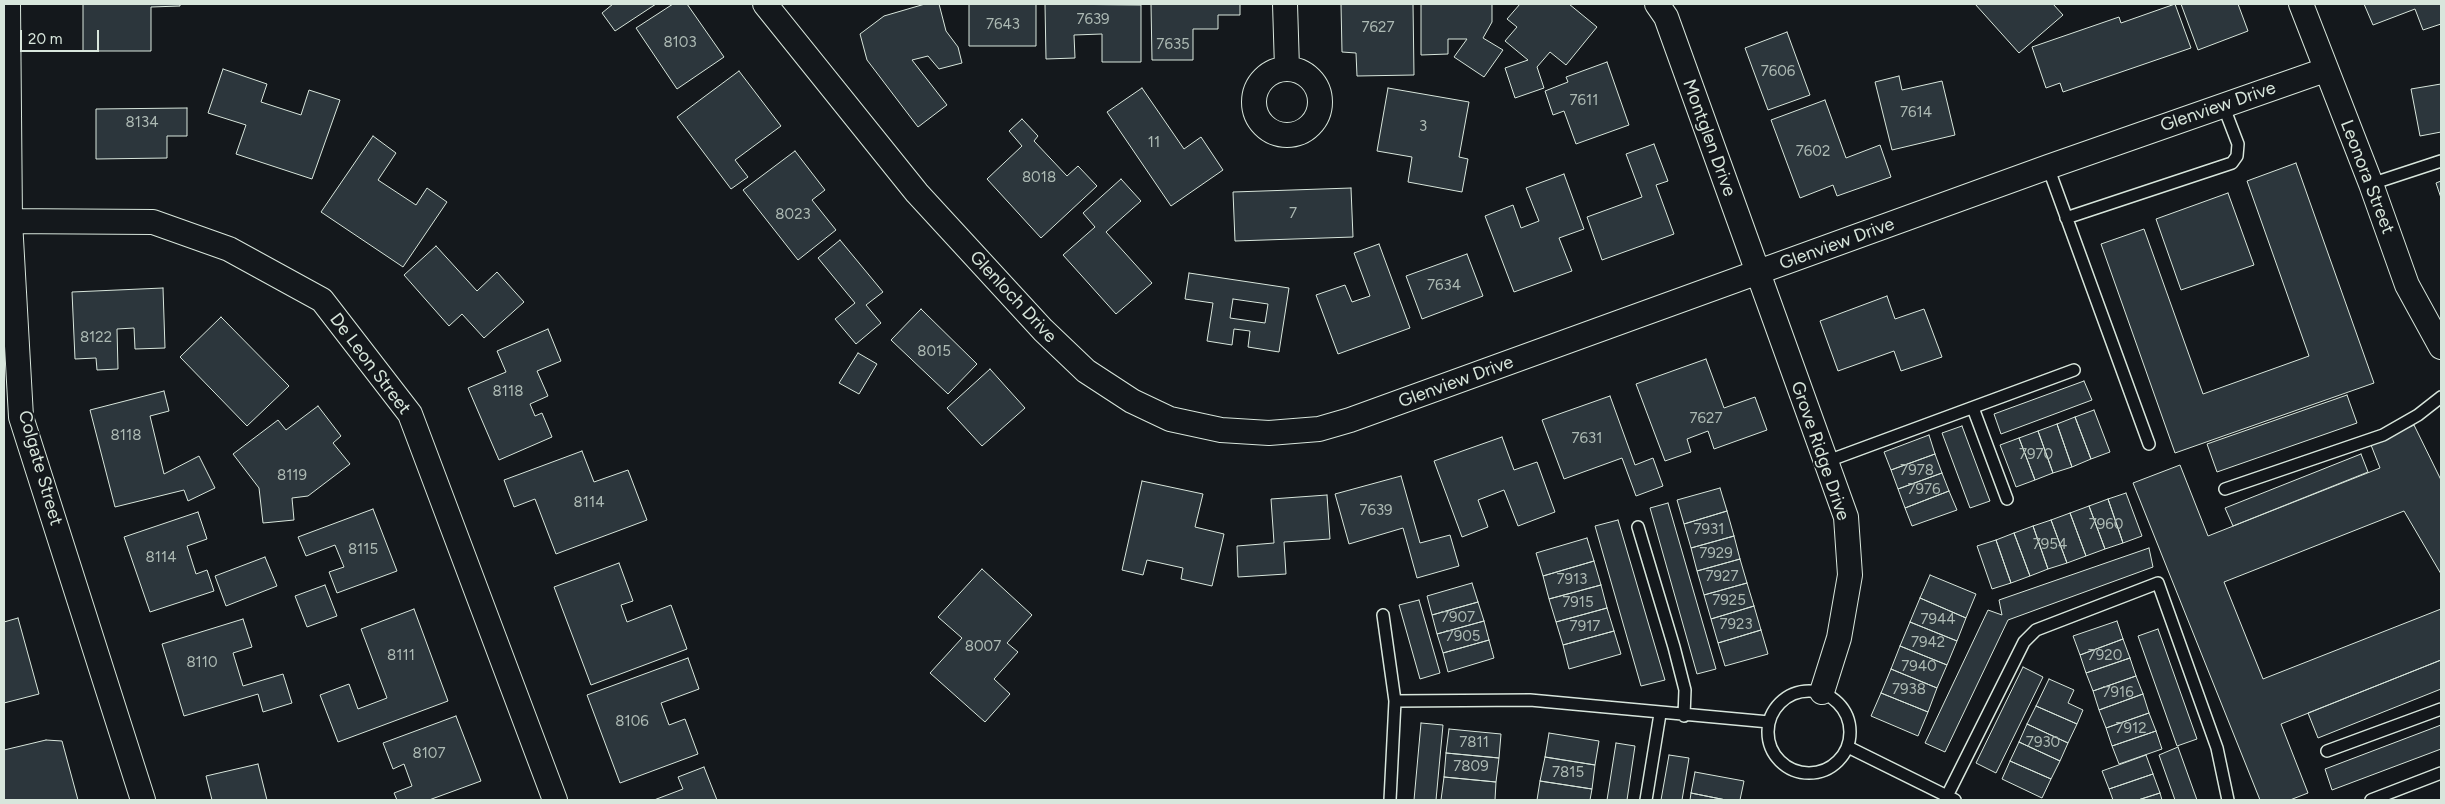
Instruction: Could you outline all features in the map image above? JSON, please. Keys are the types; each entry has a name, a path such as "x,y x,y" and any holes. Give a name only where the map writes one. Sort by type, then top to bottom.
{"street":[{"name":"Colgate Street","path":"8,4 7,221 22,417 143,800"},
{"path":"1285,4 1287,68"},
{"name":"Montglen Drive","path":"1657,4 1666,17 1758,273"},
{"name":"Leonora Street","path":"2301,4 2325,70 2371,184 2407,285 2441,347"},
{"name":"Glenloch Drive","path":"772,6 917,193 1043,330 1086,371 1132,400 1170,420 1221,430 1269,433 1319,429 1350,420"},
{"name":"Glenview Drive","path":"1350,420 2048,167 2325,70"},
{"name":"De Leon Street","path":"7,221 153,222 229,249 322,300 410,414 555,800"},
{"name":"Grove Ridge Drive","path":"1758,273 1846,518 1850,576 1840,638 1822,692"}],"lane":[{"path":"2066,218 2232,163 2237,156 2238,144 2223,105"},
{"path":"2371,184 2441,161"},
{"path":"2048,167 2148,444"},
{"path":"1825,462 2074,370"},
{"path":"2225,489 2382,434 2418,415 2441,397"},
{"path":"1973,408 2007,499"},
{"path":"1638,527 1681,673 1685,690 1684,716"},
{"path":"1848,747 1949,799 2024,642 2036,630 2158,583 2217,748 2228,800"},
{"path":"1382,615 1396,701 1390,800"},
{"path":"1808,690 1822,692 1834,698 1843,708 1849,720 1851,734 1848,747 1841,759 1830,768 1817,772 1803,773 1790,769 1779,760 1771,749 1768,736 1769,722 1774,710 1783,700 1795,693 1808,690"},
{"path":"1396,701 1530,700 1660,714 1769,722"},
{"path":"2327,751 2441,709"},
{"path":"1646,800 1660,714"},
{"path":"2371,800 2441,773"}],"building":[{"path":"83,4 180,4 180,6 151,7 151,51 83,51"},
{"path":"613,4 656,4 615,31 602,13"},
{"path":"673,4 687,4 724,57 677,89 636,28"},
{"path":"925,4 939,4 946,31 958,47 962,63 939,69 928,56 912,60 947,105 918,127 867,60 860,34 884,16"},
{"path":"969,4 1036,4 1036,46 969,46"},
{"path":"1045,4 1141,5 1141,62 1102,62 1102,34 1074,35 1075,58 1046,59"},
{"path":"1151,4 1240,4 1240,15 1218,15 1218,29 1193,29 1193,60 1152,60"},
{"path":"1341,4 1413,4 1414,75 1357,76 1356,53 1342,52"},
{"path":"1421,4 1492,4 1492,22 1483,38 1503,50 1484,77 1454,57 1467,39 1448,39 1448,54 1421,55"},
{"path":"1520,4 1569,4 1597,27 1566,65 1550,52 1537,67 1544,88 1515,98 1505,68 1528,60 1505,41 1517,27 1507,19"},
{"path":"1975,4 2053,4 2063,15 2019,53"},
{"path":"2175,4 2191,48 2063,92 2060,83 2046,88 2032,47 2119,17 2121,23"},
{"path":"2181,4 2238,4 2248,31 2198,50"},
{"path":"2364,4 2441,4 2441,24 2423,30 2415,9 2373,25"},
{"path":"1787,32 1810,95 1768,110 1745,48"},
{"path":"1607,62 1629,125 1576,144 1564,111 1553,115 1545,91 1568,82 1566,77"},
{"path":"223,69 267,84 261,102 301,115 309,90 340,100 312,179 236,154 246,125 208,113"},
{"path":"739,71 781,126 735,160 748,177 731,189 677,117"},
{"path":"1899,76 1902,90 1942,81 1955,135 1892,150 1875,82"},
{"path":"2441,84 2441,132 2420,136 2411,89"},
{"path":"1142,88 1184,149 1201,137 1223,170 1171,206 1107,112"},
{"path":"1388,88 1469,102 1459,157 1468,159 1462,192 1408,182 1412,157 1377,151"},
{"path":"1825,100 1846,158 1880,145 1891,177 1837,196 1833,185 1800,198 1771,120"},
{"path":"187,108 187,136 167,136 167,158 96,159 96,109"},
{"path":"1022,119 1038,136 1034,141 1067,176 1078,166 1097,186 1041,238 987,179 1022,146 1009,131"},
{"path":"373,136 396,153 378,180 416,205 427,188 447,202 403,267 321,212"},
{"path":"1654,144 1668,181 1656,185 1674,234 1602,260 1587,217 1642,197 1626,154"},
{"path":"795,151 825,190 812,200 836,230 798,260 743,190"},
{"path":"2296,163 2374,383 2175,453 2101,244 2144,229 2203,394 2309,356 2247,181"},
{"path":"1564,174 1584,229 1559,238 1572,271 1514,292 1485,216 1513,205 1521,228 1539,221 1526,188"},
{"path":"1121,179 1141,201 1106,232 1152,283 1116,314 1063,255 1095,227 1083,213"},
{"path":"2441,181 2441,198 2436,183"},
{"path":"1351,188 1353,237 1235,241 1233,192"},
{"path":"2228,193 2254,265 2181,290 2156,219"},
{"path":"840,240 883,292 866,305 881,323 856,344 835,319 855,303 818,258"},
{"path":"1379,244 1410,328 1338,354 1316,295 1345,285 1352,302 1370,296 1354,253"},
{"path":"436,246 477,291 497,272 524,302 484,338 462,314 449,326 404,275"},
{"path":"1467,254 1483,296 1422,319 1406,276"},
{"path":"1189,273 1289,288 1279,352 1248,347 1250,331 1234,329 1232,345 1207,341 1213,303 1185,299","holes":["1233,299 1268,304 1265,323 1230,318"]},
{"path":"163,288 165,348 135,349 134,328 117,329 118,369 97,370 96,358 75,359 72,292"},
{"path":"1887,296 1895,319 1924,309 1942,357 1901,371 1894,351 1838,371 1820,321"},
{"path":"921,309 977,364 948,394 891,340"},
{"path":"221,317 289,386 247,426 180,357"},
{"path":"548,329 561,361 537,371 548,396 530,404 535,416 542,413 552,437 499,460 468,388 506,372 497,351"},
{"path":"858,353 877,364 859,394 839,383"},
{"path":"1706,359 1724,408 1755,397 1767,430 1714,449 1708,431 1687,439 1691,452 1665,461 1636,384"},
{"path":"990,369 1025,408 982,446 947,408"},
{"path":"2084,381 2092,400 2001,434 1994,414"},
{"path":"164,391 169,411 150,416 164,474 199,456 215,488 188,501 184,490 115,507 90,410"},
{"path":"2347,395 2357,423 2217,472 2207,444"},
{"path":"1610,396 1635,465 1653,458 1663,486 1636,496 1622,458 1564,479 1542,420"},
{"path":"318,406 341,436 333,443 350,464 308,496 292,498 294,520 263,523 259,488 233,454 278,420 286,430"},
{"path":"2094,410 2110,452 2091,459 2075,417"},
{"path":"2075,417 2091,459 2072,467 2057,424"},
{"path":"2057,424 2072,467 2053,473 2038,431"},
{"path":"2414,425 2441,480 2441,574 2404,511 2224,582 2263,679 2441,609 2441,660 2281,724 2308,793 2290,800 2260,800 2133,483 2180,465 2208,536 2380,468 2371,445"},
{"path":"1962,426 1990,501 1970,508 1942,433"},
{"path":"2038,431 2053,473 2035,480 2019,438"},
{"path":"1929,435 1935,454 1891,470 1884,452"},
{"path":"1502,437 1514,470 1537,462 1555,512 1518,526 1504,490 1478,500 1488,527 1462,537 1434,461"},
{"path":"2019,438 2035,480 2016,487 2000,445"},
{"path":"582,451 594,482 628,470 647,520 556,554 535,499 514,507 504,480"},
{"path":"1935,454 1942,473 1898,489 1891,470"},
{"path":"2361,454 2368,472 2233,526 2225,508"},
{"path":"1942,473 1949,491 1905,508 1898,489"},
{"path":"1401,476 1420,543 1450,535 1459,566 1417,578 1403,528 1349,544 1335,494"},
{"path":"1142,481 1203,494 1195,527 1224,534 1212,586 1181,579 1183,568 1147,560 1143,575 1122,570"},
{"path":"1720,488 1727,511 1684,524 1677,500"},
{"path":"1949,491 1957,510 1912,526 1905,508"},
{"path":"2126,493 2142,536 2123,543 2108,499"},
{"path":"1327,495 1330,539 1284,542 1286,574 1238,577 1237,546 1274,543 1271,499"},
{"path":"2108,499 2123,543 2105,549 2089,506"},
{"path":"1668,503 1716,669 1697,674 1650,508"},
{"path":"2089,506 2105,549 2086,556 2070,513"},
{"path":"373,509 397,571 337,593 329,572 344,567 335,545 306,556 298,537"},
{"path":"1727,511 1734,536 1691,548 1684,524"},
{"path":"198,512 207,539 187,546 196,574 207,570 214,591 150,612 124,537"},
{"path":"2070,513 2086,556 2067,563 2051,520"},
{"path":"1618,520 1665,680 1641,686 1595,526"},
{"path":"2051,520 2067,563 2048,569 2033,526"},
{"path":"2033,526 2048,569 2030,576 2014,533"},
{"path":"2014,533 2030,576 2011,583 1996,540"},
{"path":"1734,536 1740,559 1697,571 1691,548"},
{"path":"1587,538 1594,561 1543,576 1536,553"},
{"path":"1996,540 2011,583 1992,589 1977,546"},
{"path":"2149,548 2153,567 2008,620 1945,752 1925,743 1988,610 2002,615 1999,600"},
{"path":"265,557 277,586 226,606 215,576"},
{"path":"1740,559 1747,583 1704,595 1697,571"},
{"path":"1594,561 1601,585 1549,599 1543,576"},
{"path":"619,563 633,601 621,605 627,622 671,605 687,649 591,685 554,587"},
{"path":"982,569 1032,615 1007,643 1018,652 994,679 1010,694 985,722 930,673 962,638 938,617"},
{"path":"1930,575 1976,594 1966,618 1920,598"},
{"path":"1472,583 1478,602 1432,615 1427,596"},
{"path":"1747,583 1754,606 1711,619 1704,595"},
{"path":"325,585 337,616 307,627 295,596"},
{"path":"1601,585 1607,608 1556,622 1549,599"},
{"path":"1920,598 1966,618 1957,641 1910,622"},
{"path":"1419,600 1440,673 1420,679 1399,605"},
{"path":"1478,602 1484,621 1437,634 1432,615"},
{"path":"1754,606 1761,630 1718,643 1711,619"},
{"path":"1607,608 1614,631 1563,645 1556,622"},
{"path":"414,609 448,701 338,742 320,695 349,684 358,709 387,698 361,629"},
{"path":"18,618 39,694 4,703 4,622"},
{"path":"243,619 252,647 233,653 243,686 283,674 292,703 263,712 258,694 184,716 162,644"},
{"path":"1484,621 1489,640 1443,653 1437,634"},
{"path":"2117,621 2123,639 2080,655 2073,636"},
{"path":"1910,622 1957,641 1947,665 1900,646"},
{"path":"2158,629 2197,739 2177,746 2138,636"},
{"path":"1761,630 1768,654 1725,666 1718,643"},
{"path":"1614,631 1621,654 1569,669 1563,645"},
{"path":"2123,639 2130,658 2086,673 2080,655"},
{"path":"1489,640 1494,658 1448,672 1443,653"},
{"path":"1900,646 1947,665 1937,688 1891,669"},
{"path":"688,658 699,689 661,703 669,725 685,719 698,754 620,783 587,695"},
{"path":"2130,658 2136,676 2093,691 2086,673"},
{"path":"2441,660 2441,689 2318,738 2308,713"},
{"path":"2023,667 2043,677 1996,773 1976,763"},
{"path":"1891,669 1937,688 1928,712 1881,693"},
{"path":"2136,676 2143,694 2099,710 2093,691"},
{"path":"2049,679 2074,690 2068,703 2083,710 2077,724 2036,706"},
{"path":"1881,693 1928,712 1918,736 1871,716"},
{"path":"2143,694 2149,713 2106,728 2099,710"},
{"path":"2036,706 2077,724 2068,743 2027,724"},
{"path":"2149,713 2156,731 2112,746 2106,728"},
{"path":"456,716 481,781 429,800 397,800 394,793 412,786 404,764 393,769 383,743"},
{"path":"1421,723 1443,725 1436,800 1414,800"},
{"path":"2027,724 2068,743 2060,761 2019,742"},
{"path":"2441,725 2441,749 2332,790 2325,769"},
{"path":"1449,729 1501,734 1499,758 1446,753"},
{"path":"2156,731 2162,749 2119,764 2112,746"},
{"path":"1549,733 1599,741 1595,765 1545,757"},
{"path":"46,740 62,741 78,800 4,800 4,750"},
{"path":"2019,742 2060,761 2051,779 2010,761"},
{"path":"1616,743 1635,746 1627,800 1607,800"},
{"path":"2178,747 2197,800 2175,800 2159,755"},
{"path":"1446,753 1499,758 1496,782 1444,777"},
{"path":"1669,755 1689,758 1682,800 1661,800"},
{"path":"2146,755 2153,774 2109,789 2102,771"},
{"path":"1545,757 1595,765 1592,789 1540,781"},
{"path":"2010,761 2051,779 2042,798 2002,779"},
{"path":"258,764 267,800 212,800 206,776"},
{"path":"704,767 717,800 654,800 683,789 678,777"},
{"path":"1695,772 1744,781 1740,800 1726,800 1691,793"},
{"path":"2153,774 2160,793 2138,800 2113,800 2109,789"},
{"path":"1444,777 1496,782 1495,800 1441,800"},
{"path":"1540,781 1592,789 1590,800 1537,800"},
{"path":"1691,793 1726,800 1690,800"},
{"path":"2160,793 2162,800 2138,800"}]}
